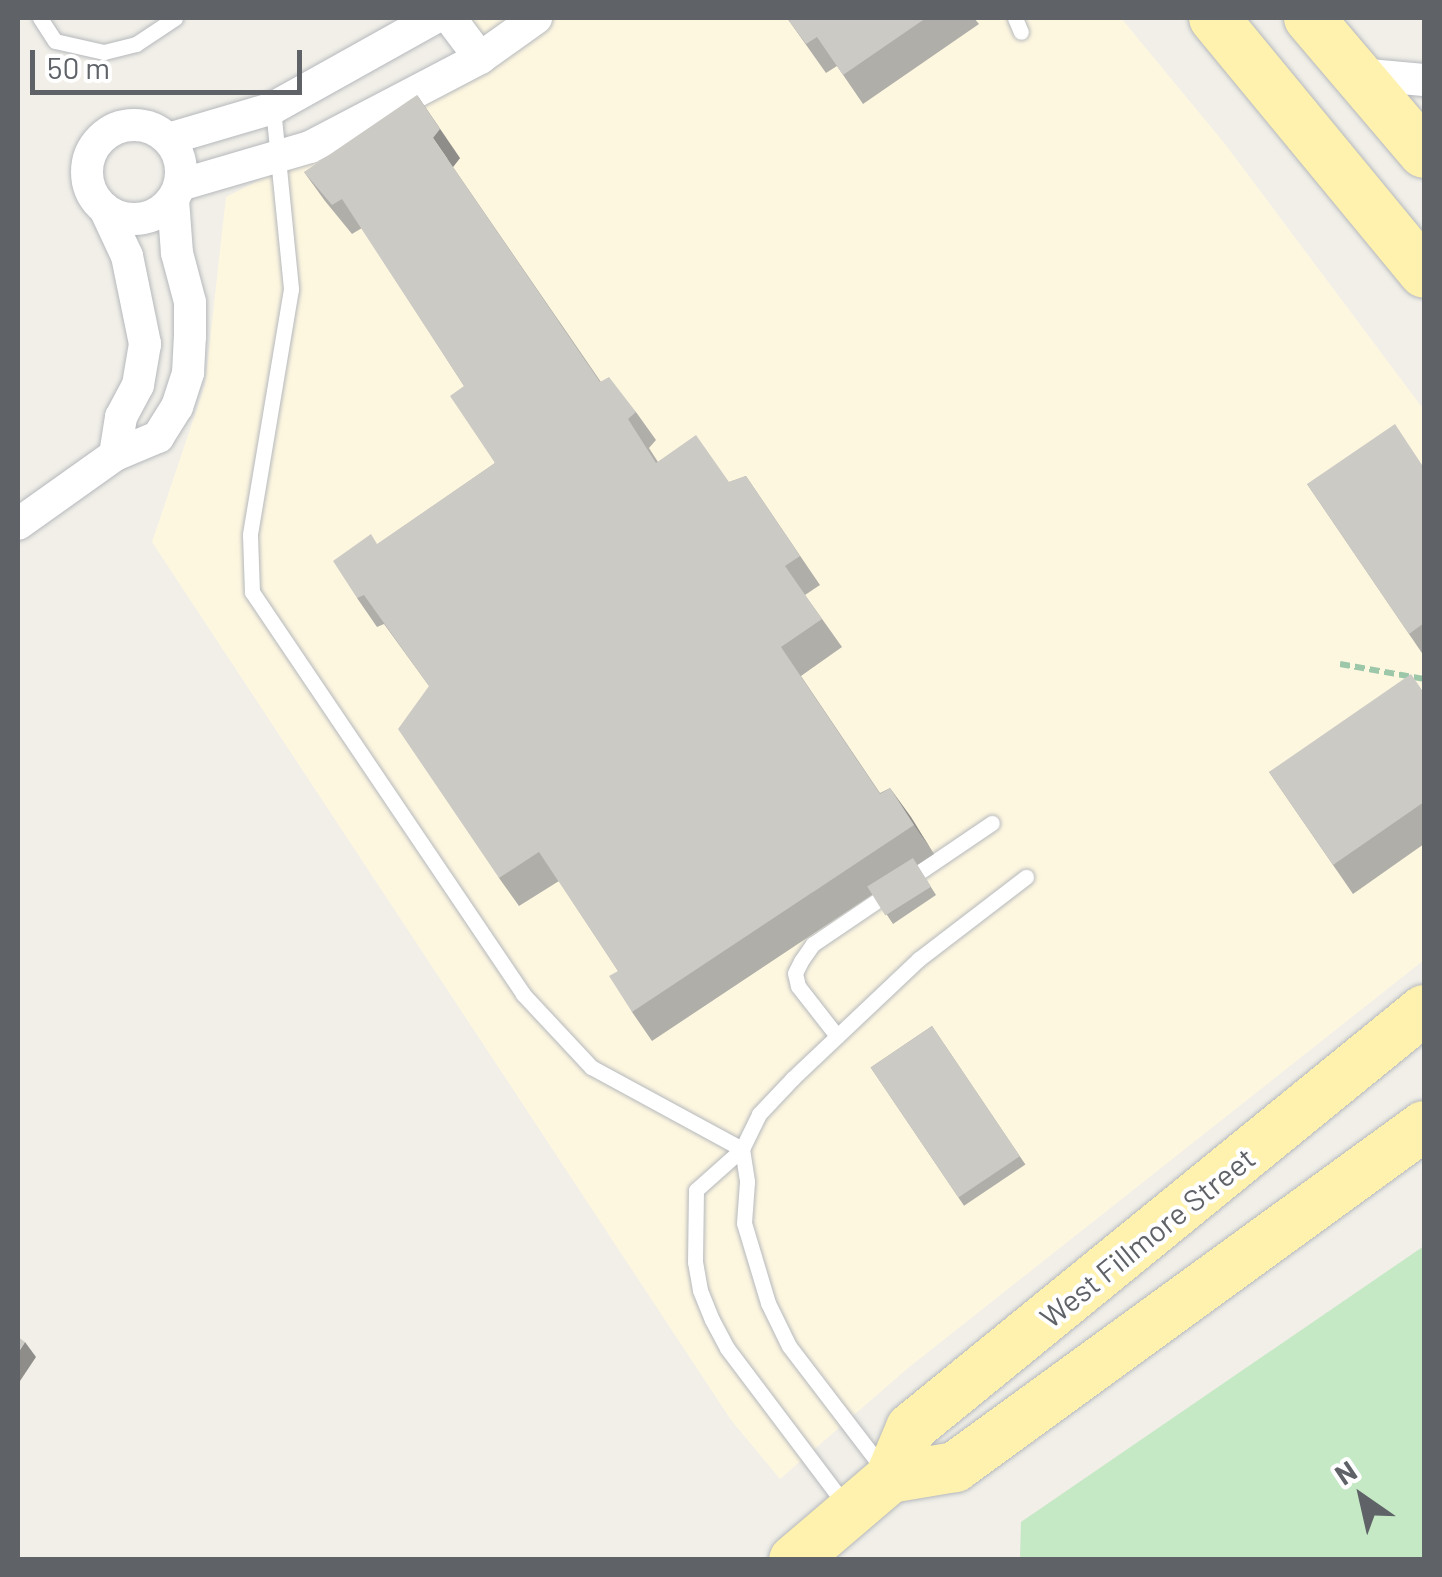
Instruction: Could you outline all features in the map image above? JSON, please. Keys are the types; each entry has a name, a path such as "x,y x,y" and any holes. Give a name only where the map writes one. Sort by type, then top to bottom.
{"main road":[{"path":"1214,18 1424,272"},
{"path":"1309,18 1424,153"},
{"name":"West Fillmore Street","path":"794,1560 890,1478 911,1428 1424,1010"},
{"path":"890,1478 955,1467 1424,1126"}],"street":[{"path":"168,139 273,108 434,18"},
{"path":"450,18 480,58"},
{"path":"105,210 124,218 142,219 176,192 310,147 480,58 536,18"},
{"path":"1358,74 1424,80"},
{"path":"18,524 115,455 158,438 178,407 188,374 190,337 176,192 182,168 168,139 138,125 112,130 100,140 87,171 94,198 105,210 127,256 146,344 138,385 121,418 115,455"},
{"path":"146,344 190,337"}],"lane":[{"path":"40,18 56,41 104,52 136,44 175,18"},
{"path":"273,108 291,289 250,535 252,592 524,994 591,1067 742,1149"},
{"path":"837,1036 798,986 796,973 801,960 813,944 992,823"},
{"path":"851,1511 727,1348 700,1290 693,1226 696,1190 742,1149 760,1114 837,1036 919,960 1026,877"},
{"path":"742,1149 747,1182 744,1223 768,1302 789,1346 890,1478"}],"path":[{"path":"1340,664 1424,679"}],"shaded area":[{"path":"453,18 1121,18 1225,144 1424,410 1424,960 908,1368 780,1479 731,1420 152,542 205,385 226,197 462,77"}],"green space":[{"path":"1424,1246 1424,1559 1020,1559 1021,1522"}],"building":[{"path":"787,18 926,18 843,75 817,37 806,44"},
{"path":"417,95 440,129 433,138 600,382 609,377 636,412 628,419 656,463 696,435 729,482 746,476 800,556 785,566 822,619 781,647 880,794 890,788 914,825 632,1012 609,976 618,971 539,852 499,878 398,729 429,686 364,595 357,598 333,561 371,534 377,544 495,463 450,396 464,386 342,199 332,205 304,172"},
{"path":"1395,424 1424,468 1424,623 1409,634 1307,484"},
{"path":"1411,674 1424,693 1424,802 1333,865 1269,772"},
{"path":"913,858 931,887 885,915 867,887"},
{"path":"932,1026 1020,1156 958,1198 871,1067"}]}
